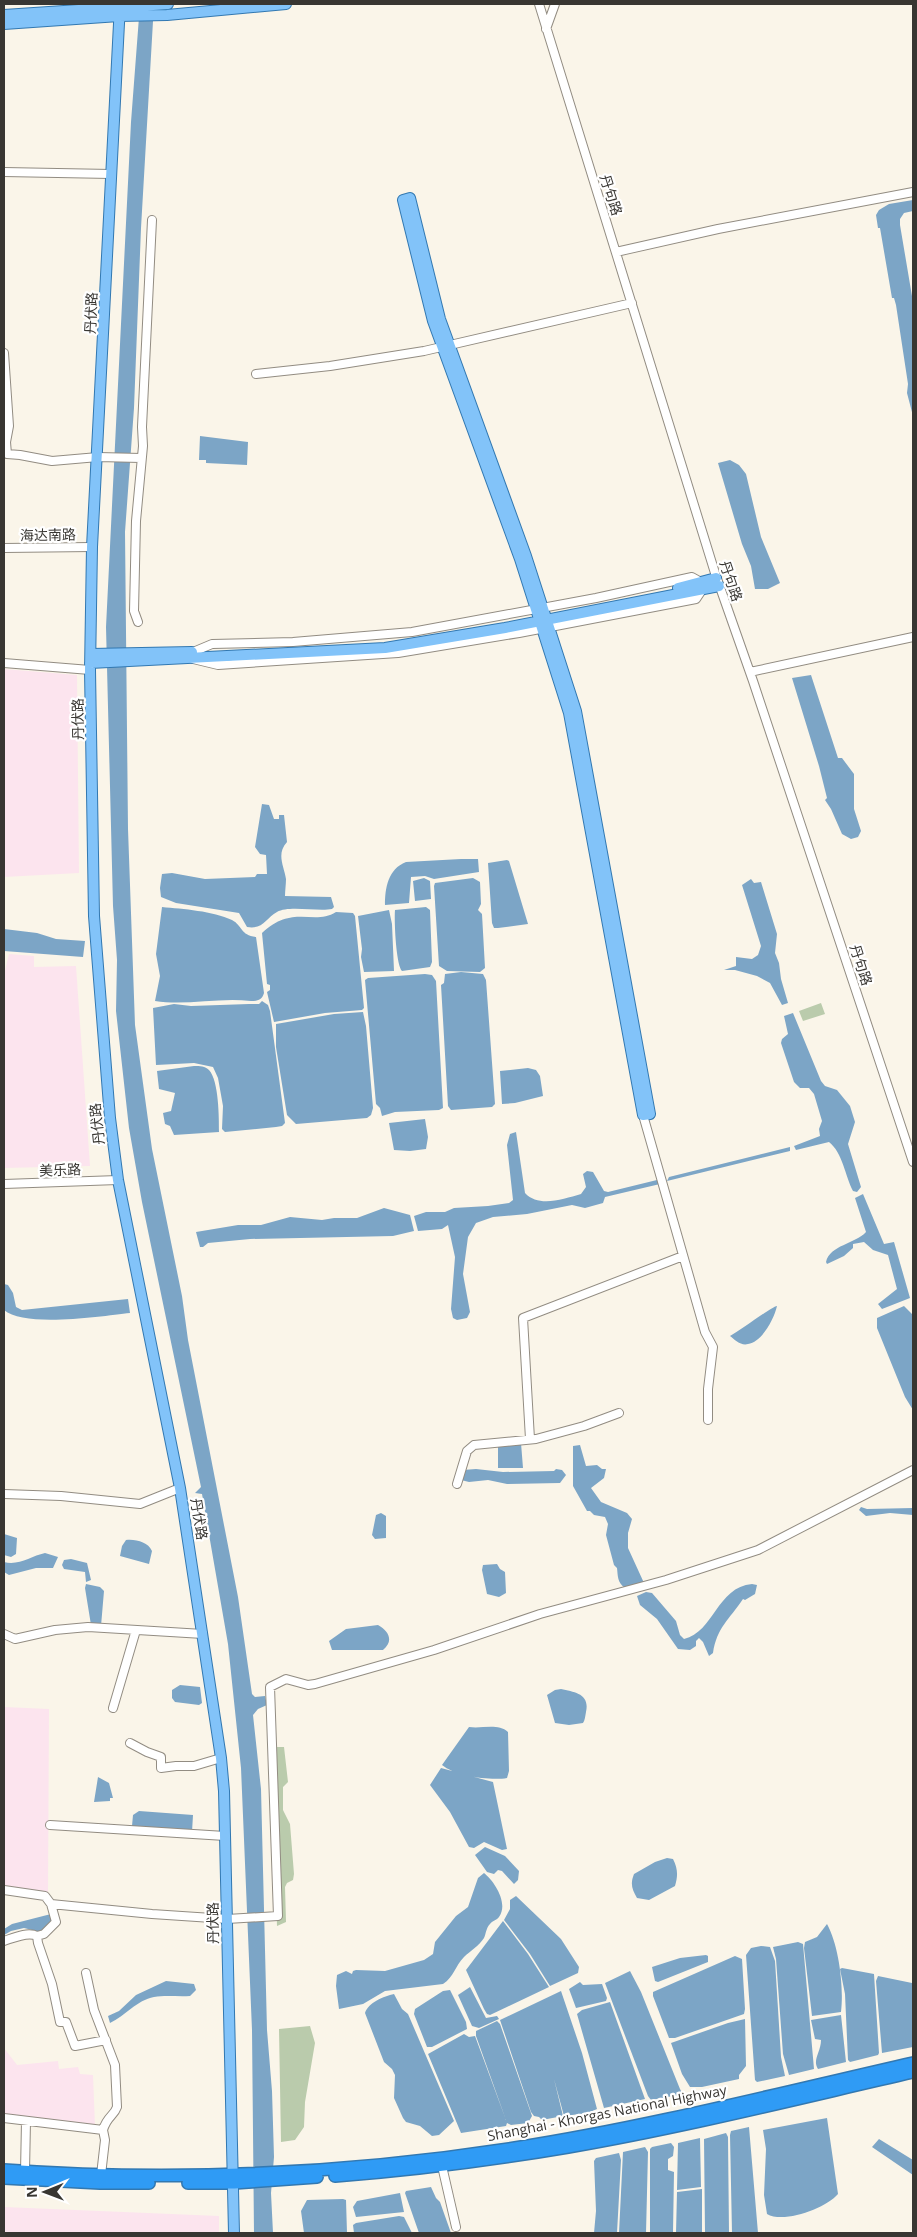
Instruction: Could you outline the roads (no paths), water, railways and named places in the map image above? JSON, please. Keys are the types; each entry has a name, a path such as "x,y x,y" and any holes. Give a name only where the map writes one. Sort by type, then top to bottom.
{"highway":[{"name":"Shanghai - Khorgas National Highway","path":"277,2176 515,2148 696,2112 913,2064"},
{"name":"Shanghai - Khorgas National Highway","path":"4,2178 234,2178 442,2166 595,2142 913,2072"},
{"name":"Shanghai - Khorgas National Highway","path":"4,2170 101,2179"}],"main road":[{"path":"4,24 119,9 136,5 167,4"},
{"path":"4,15 119,9 135,16 167,16 286,4"},
{"name":"丹伏路","path":"119,9 92,547 90,662 94,916 110,1118 118,1180 180,1488 221,1758 230,1919 234,2233"},
{"path":"446,346 433,321 403,200 410,198 446,346 520,559 543,618 569,713 643,1115"},
{"path":"90,662 104,658 193,656 387,643 543,618 718,582"}],"street":[{"name":"丹句路","path":"539,4 718,582 750,672 913,1162"},
{"path":"546,29 555,4"},
{"path":"4,172 111,174"},
{"path":"616,252 718,229 913,192"},
{"path":"138,622 134,611 136,521 152,220"},
{"path":"256,374 357,362 446,346 632,303"},
{"path":"4,353 9,426 6,442 7,454 20,454 52,461 98,457 139,458"},
{"name":"海达南路","path":"4,548 92,547"},
{"path":"543,618 696,599 701,586"},
{"path":"750,672 913,637"},
{"path":"4,663 90,662"},
{"path":"643,1115 705,1332 713,1347 708,1389 708,1420"},
{"name":"美乐路","path":"4,1184 118,1180"},
{"path":"530,1439 522,1318 683,1256"},
{"path":"457,1484 470,1447 489,1442 530,1439 584,1426 619,1413"},
{"path":"51,1904 152,1914 230,1919 278,1916 271,1721 273,1707 270,1687 286,1679 308,1685 316,1684 434,1650 540,1614 603,1598 735,1559 758,1550 913,1470"},
{"path":"4,1494 54,1496 140,1504 180,1488"},
{"path":"4,1634 15,1639 74,1628 203,1634"},
{"path":"113,1708 136,1630"},
{"path":"130,1743 147,1752 162,1756 161,1768 194,1766 221,1758"},
{"path":"50,1825 225,1836"},
{"path":"4,1890 45,1896 51,1904 56,1922 44,1934 38,1936 34,1934 26,1935 4,1941"},
{"path":"38,1936 38,1943 52,1984 60,2022 66,2022 75,2046 106,2040"},
{"path":"86,1973 94,2010 115,2066 117,2107 115,2112 107,2118 103,2130 105,2140 101,2179"},
{"path":"4,2118 103,2130"},
{"path":"25,2172 26,2121"},
{"path":"442,2166 456,2227"}],"water":[{"path":"140,4 154,4 141,228 134,408 125,532 128,829 135,1025 152,1149 182,1296 188,1340 238,1597 252,1694 255,1697 265,1696 267,1705 258,1709 253,1715 261,1789 267,2030 272,2091 274,2157 271,2193 273,2233 254,2233 252,2030 241,1768 228,1644 202,1494 195,1493 201,1487 142,1202 129,1128 116,1011 117,960 113,906 106,627 131,122"},
{"path":"913,200 913,211 904,213 900,219 900,225 913,302 913,416 907,393 908,384 896,305 894,298 892,298 876,215 879,210 889,204"},
{"path":"200,436 248,442 247,465 206,463 206,460 199,460"},
{"path":"730,460 739,465 746,474 761,537 780,583 768,589 755,589 751,566 742,544 718,463"},
{"path":"811,675 838,758 842,758 854,774 854,809 861,831 858,837 851,839 842,834 825,800 827,798 819,766 792,678"},
{"path":"262,804 269,805 274,819 279,819 279,815 284,815 287,842 281,856 286,879 285,896 331,897 334,907 332,909 282,910 273,914 257,927 247,927 239,913 176,903 161,897 162,874 172,873 205,879 255,877 257,874 267,874 266,855 260,854 255,847"},
{"path":"478,859 479,872 434,879 425,876 411,877 409,903 385,905 387,886 391,874 400,865 406,862"},
{"path":"509,861 528,924 494,928 492,923 488,863"},
{"path":"424,878 430,881 431,899 415,901 413,881"},
{"path":"473,878 480,882 481,904 478,910 482,914 485,968 480,972 447,971 439,966 434,886 435,883"},
{"path":"751,879 754,883 761,882 777,934 775,953 788,1003 782,1005 770,983 757,976 735,970 724,970 736,966 736,957 752,959 758,955 761,946 742,885"},
{"path":"162,907 216,914 236,922 244,932 256,937 264,993 261,999 251,1001 227,1000 179,1003 155,1001 160,976 156,954"},
{"path":"426,907 430,910 432,962 430,967 402,971 397,952 395,910"},
{"path":"389,910 392,924 394,971 364,972 358,916"},
{"path":"336,912 353,913 355,916 364,1008 362,1010 325,1013 274,1022 267,992 270,990 270,985 267,984 262,933 273,924 284,919 328,916"},
{"path":"4,929 37,933 56,939 85,941 83,957 4,951"},
{"path":"461,972 483,974 486,980 495,1104 492,1107 451,1110 448,1106 441,985 444,983 445,974"},
{"path":"432,975 436,981 443,1108 439,1110 395,1112 382,1116 380,1108 376,1104 365,980 368,978"},
{"path":"262,1001 268,1005 270,1011 285,1123 282,1126 276,1127 225,1132 222,1129 223,1106 218,1078 213,1067 194,1063 156,1065 153,1008 174,1004 191,1006 259,1004"},
{"path":"363,1012 366,1026 373,1108 371,1115 367,1118 296,1124 287,1115 276,1047 276,1024 334,1014"},
{"path":"793,1013 821,1081 825,1086 837,1090 850,1106 855,1122 848,1144 861,1187 857,1192 853,1191 841,1158 829,1142 796,1150 794,1146 820,1136 819,1129 822,1121 814,1094 809,1088 800,1088 794,1082 781,1043 782,1039 788,1034 784,1016"},
{"path":"200,1066 209,1070 215,1082 218,1100 219,1132 174,1135 170,1126 165,1124 163,1113 171,1111 175,1093 159,1089 157,1071"},
{"path":"528,1068 536,1070 540,1076 543,1096 515,1103 502,1104 500,1071"},
{"path":"425,1119 428,1137 426,1149 394,1150 389,1123"},
{"path":"516,1132 525,1193 531,1198 552,1201 581,1194 586,1187 583,1174 587,1171 593,1172 604,1191 608,1192 661,1179 660,1184 605,1197 603,1203 585,1208 572,1205 527,1214 493,1217 476,1223 468,1237 463,1274 470,1312 467,1318 457,1320 453,1318 451,1309 455,1257 448,1225 442,1229 418,1231 414,1216 426,1212 445,1212 454,1208 509,1203 513,1200 507,1145 510,1134"},
{"path":"790,1147 790,1151 667,1181 669,1177"},
{"path":"863,1194 884,1244 894,1242 910,1298 882,1309 878,1304 897,1289 888,1255 873,1250 864,1242 853,1244 853,1248 844,1256 827,1264 826,1262 832,1252 866,1232 855,1198"},
{"path":"384,1208 410,1215 414,1231 393,1236 250,1239 208,1243 203,1247 200,1247 196,1232 238,1225 261,1225 290,1217 322,1220 357,1218"},
{"path":"4,1284 8,1285 13,1293 16,1307 22,1310 128,1299 130,1313 46,1320 14,1315 4,1310"},
{"path":"777,1306 767,1329 758,1339 748,1344 743,1344 730,1336 769,1310"},
{"path":"904,1306 913,1315 913,1410 905,1397 877,1328 877,1318"},
{"path":"521,1443 523,1468 498,1468 498,1444"},
{"path":"580,1445 586,1466 597,1465 602,1469 606,1469 604,1478 591,1488 601,1502 627,1513 632,1519 628,1533 628,1548 644,1583 625,1588 618,1579 617,1568 614,1565 606,1535 608,1524 605,1517 594,1515 587,1511 573,1486 573,1446"},
{"path":"476,1469 503,1472 554,1471 556,1469 562,1470 566,1475 560,1483 507,1484 488,1480 469,1482 461,1480 463,1470"},
{"path":"861,1507 867,1509 913,1508 913,1515 890,1513 866,1516 859,1510"},
{"path":"381,1513 386,1516 386,1538 375,1539 372,1535 376,1515"},
{"path":"4,1534 17,1538 16,1554 11,1557 4,1555"},
{"path":"126,1540 134,1540 148,1545 152,1551 149,1564 120,1556 122,1546"},
{"path":"45,1553 58,1557 53,1568 36,1568 9,1575 4,1572 4,1562 20,1562"},
{"path":"71,1559 87,1563 91,1580 86,1582 85,1572 64,1569 62,1565 64,1560"},
{"path":"497,1564 505,1572 506,1593 499,1597 487,1594 482,1570 483,1565"},
{"path":"86,1584 100,1587 104,1591 101,1626 91,1625"},
{"path":"752,1584 757,1585 755,1594 745,1600 743,1599 728,1618 717,1637 713,1653 709,1656 703,1642 699,1638 696,1641 696,1646 690,1650 678,1649 657,1619 640,1605 637,1596 646,1592 652,1593 676,1621 680,1635 684,1639 694,1635 702,1628 731,1593 740,1587"},
{"path":"378,1625 389,1636 388,1643 383,1650 332,1650 329,1641 346,1629"},
{"path":"180,1685 200,1687 202,1703 199,1705 175,1702 172,1698 172,1690"},
{"path":"561,1689 576,1693 586,1701 587,1706 583,1723 569,1725 555,1723 547,1695"},
{"path":"469,1727 495,1727 508,1732 509,1771 507,1778 473,1777 455,1772 442,1765"},
{"path":"441,1768 493,1782 507,1849 502,1850 484,1842 474,1848 469,1847 450,1812 430,1785"},
{"path":"98,1777 109,1783 113,1798 110,1798 110,1801 94,1802"},
{"path":"139,1811 193,1815 192,1832 132,1826 133,1815"},
{"path":"485,1847 505,1856 519,1871 518,1880 514,1884 502,1871 498,1870 494,1874 487,1872 475,1855"},
{"path":"667,1858 673,1859 677,1869 675,1886 649,1900 637,1898 632,1886 634,1874 655,1862"},
{"path":"484,1873 492,1881 499,1893 502,1911 487,1929 482,1941 461,1960 447,1981 443,1984 385,1991 363,2004 339,2009 336,1986 337,1975 346,1971 352,1974 356,1970 385,1971 424,1960 433,1954 435,1942 456,1916 468,1907 478,1878"},
{"path":"516,1896 561,1939 579,1967 578,1973 550,1986 530,1954 504,1920 510,1909 510,1900"},
{"path":"51,1914 53,1921 40,1932 24,1928 4,1935 4,1929 12,1924"},
{"path":"503,1921 528,1954 549,1987 490,2015 484,2009 466,1970"},
{"path":"827,1924 835,1944 840,1967 841,2012 812,2016 804,1948 805,1942 817,1937"},
{"path":"798,1942 803,1944 814,2069 789,2075 783,2054 776,1959 773,1947"},
{"path":"770,1947 775,1961 781,2057 785,2076 757,2082 755,2080 746,1955 751,1948"},
{"path":"708,1956 708,1962 658,1982 655,1981 652,1967 680,1958"},
{"path":"735,1956 742,1959 744,2014 675,2038 669,2038 653,1992"},
{"path":"840,1969 874,1974 879,2053 878,2055 850,2062 848,2060 845,1994"},
{"path":"630,1971 641,1992 682,2093 679,2095 651,2100 648,2096 605,1983"},
{"path":"878,1976 912,1983 913,2047 882,2053 876,1981"},
{"path":"166,1981 194,1984 196,1990 190,1996 159,1996 142,2001 110,2023 108,2016 119,2011 136,1995"},
{"path":"580,1982 583,1985 602,1984 607,1998 606,2001 576,2008 569,1989"},
{"path":"470,1987 486,2018 497,2016 499,2019 479,2028 472,2026 458,1995"},
{"path":"450,1990 466,2022 467,2029 432,2047 427,2047 414,2014 415,2009 443,1991"},
{"path":"561,1991 582,2053 597,2109 588,2113 564,2116 554,2079 563,2116 542,2120 531,2112 500,2020"},
{"path":"394,1994 402,2009 408,2014 454,2121 439,2135 432,2136 420,2126 406,2122 403,2118 394,2098 395,2075 392,2069 384,2062 365,2013 373,2003"},
{"path":"610,2002 645,2099 604,2108 577,2014 582,2010"},
{"path":"841,2015 846,2062 818,2069 816,2059 821,2040 815,2039 811,2020"},
{"path":"745,2019 746,2066 739,2075 739,2079 702,2087 690,2087 682,2074 671,2043"},
{"path":"497,2021 500,2024 532,2116 528,2123 511,2125 507,2123 506,2126 461,2133 428,2054 464,2034 469,2037 475,2036 506,2120 476,2036 476,2031"},
{"path":"827,2118 838,2194 815,2209 794,2216 774,2217 767,2214 764,2195 766,2149 763,2130"},
{"path":"749,2127 758,2233 732,2233 730,2135 731,2131"},
{"path":"726,2133 728,2137 729,2233 705,2233 704,2139"},
{"path":"700,2138 701,2187 677,2190 678,2143"},
{"path":"879,2139 913,2160 913,2175 872,2147"},
{"path":"671,2143 674,2147 673,2156 668,2159 668,2170 674,2172 673,2233 650,2233 650,2149"},
{"path":"645,2147 648,2152 646,2233 619,2233 623,2152"},
{"path":"619,2153 621,2160 617,2233 594,2233 596,2211 594,2161 596,2158"},
{"path":"431,2187 440,2202 451,2233 419,2233 405,2193 406,2191"},
{"path":"702,2189 702,2233 676,2233 677,2192"},
{"path":"400,2193 404,2212 356,2217 353,2207 357,2201"},
{"path":"307,2200 346,2200 347,2233 304,2233 301,2211"},
{"path":"399,2216 404,2217 412,2233 354,2233 353,2225 356,2223"}]}
